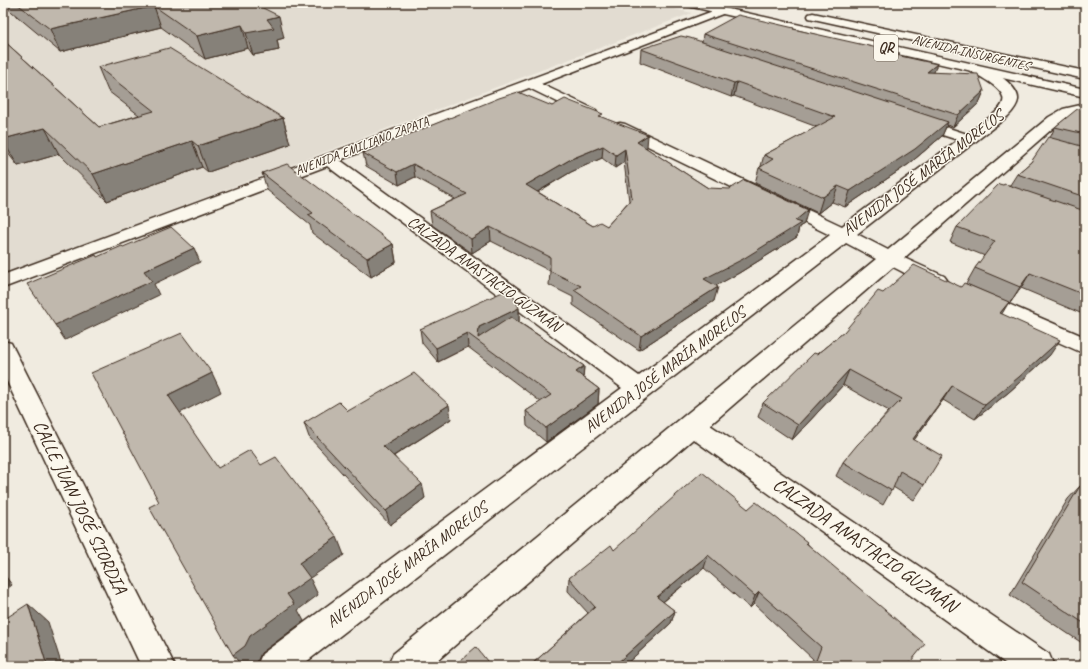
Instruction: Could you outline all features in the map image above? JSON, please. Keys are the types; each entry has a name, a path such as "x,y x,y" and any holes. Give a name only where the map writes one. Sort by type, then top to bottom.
{"street":[{"name":"AVENIDA INSURGENTES","path":"688,3 1085,93"},
{"name":"AVENIDA EMILIANO ZAPATA","path":"3,282 721,11"},
{"name":"AVENIDA INSURGENTES","path":"805,14 1085,75"},
{"path":"849,40 864,27"},
{"path":"658,35 680,42"},
{"name":"AVENIDA JOSÉ MARÍA MORELOS","path":"274,666 999,116 1008,107 1011,100 1009,90 996,80 975,68"},
{"path":"529,83 843,234 890,259 1085,346"},
{"path":"405,666 890,259 986,186 1036,144 1046,125 1062,114 1085,108"},
{"path":"902,117 969,139"},
{"name":"CALZADA ANASTACIO GUZMÁN","path":"328,159 640,389"},
{"name":"CALLE JUAN JOSÉ SIORDIA","path":"3,349 158,666"},
{"name":"CALZADA ANASTACIO GUZMÁN","path":"692,425 1037,666"}],"shaded area":[{"path":"3,3 648,3 692,13 3,274"}],"building":[{"path":"16,3 253,3 279,16 267,19 274,28 246,33 242,25 197,36 154,6 50,29"},
{"path":"738,15 900,53 896,55 937,64 927,72 978,74 984,91 958,115 703,34"},
{"path":"681,36 948,122 915,149 850,191 838,186 823,197 759,168 773,159 764,155 835,117 737,82 734,83 641,49"},
{"path":"3,40 99,127 154,111 98,67 169,48 283,118 198,146 192,141 93,174 45,128 3,139"},
{"path":"518,92 552,106 565,99 603,114 599,116 648,135 637,142 708,188 730,189 744,180 808,210 795,221 801,223 743,259 704,279 718,287 641,336 574,290 581,286 550,271 550,257 490,227 471,239 430,211 467,194 413,164 397,172 363,153 499,98","holes":["603,146 616,155 625,149 632,198 607,226 600,222 593,226 526,185 571,159"]},
{"path":"1085,105 1085,134 1055,127 1076,110"},
{"path":"1048,137 1085,147 1085,197 1017,174 1031,162"},
{"path":"287,164 393,244 367,258 308,215 313,213 262,173"},
{"path":"999,184 1005,184 1085,211 1085,295 1030,273 1020,287 975,268 995,241 957,227"},
{"path":"171,227 194,248 144,271 152,281 55,325 27,284 96,255 97,257"},
{"path":"914,265 961,287 964,283 1009,302 1000,313 1060,340 985,405 952,386 913,439 942,456 924,485 900,471 892,491 843,462 857,445 902,399 849,370 798,425 763,403 814,353 817,354 844,332 878,291 883,293"},
{"path":"507,290 512,293 519,308 479,327 478,338 511,317 584,366 576,372 599,389 546,428 526,411 551,395 467,333 436,348 420,329"},
{"path":"182,333 212,373 168,395 218,468 250,450 261,465 276,457 337,537 299,563 310,578 287,594 294,604 250,636 245,646 233,655 149,507 159,502 91,373"},
{"path":"414,373 449,405 383,446 422,484 386,511 304,423 339,402 348,411"},
{"path":"702,472 748,509 756,502 807,542 806,543 925,644 907,666 814,666 821,647 759,592 755,596 708,555 657,597 675,611 614,666 530,666 595,607 569,578 611,545 614,550"},
{"path":"1080,486 1085,489 1085,624 1022,582"},
{"path":"28,604 47,666 3,666 3,620"},
{"path":"476,647 491,666 454,666"}]}
